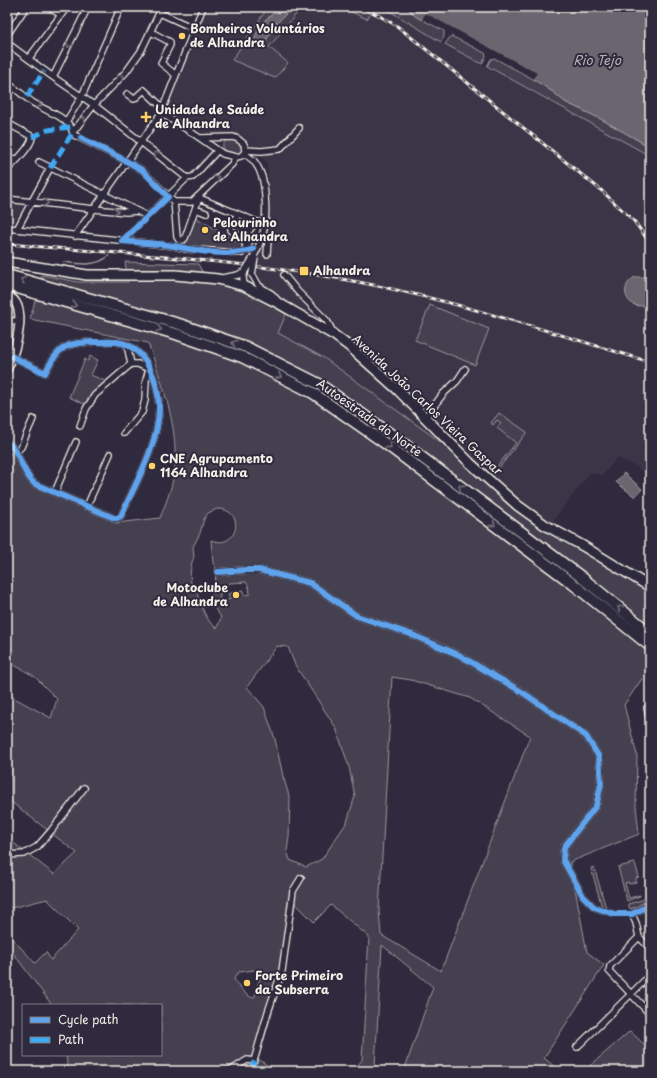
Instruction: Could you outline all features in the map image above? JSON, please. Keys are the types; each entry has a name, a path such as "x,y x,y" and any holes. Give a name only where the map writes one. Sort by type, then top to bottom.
{"highway":[{"name":"Autoestrada do Norte","path":"7,275 38,290 176,334 242,357 313,393 386,444 573,584 650,646"},
{"name":"Autoestrada do Norte","path":"7,285 122,307 187,326 246,347 319,384 392,435 530,538 580,576 650,633"}],"main road":[{"name":"Avenida João Carlos Vieira Gaspar","path":"7,262 87,275 175,275 218,279 245,279 280,304 334,335 350,347 398,390 470,463 521,508 650,587"}],"street":[{"path":"7,35 26,7"},
{"path":"49,7 61,16"},
{"path":"28,58 67,7"},
{"path":"53,77 85,13 79,7"},
{"path":"66,122 82,96 121,7"},
{"path":"72,132 94,105 126,72 141,51 162,7"},
{"path":"75,236 128,162 162,111 203,7"},
{"path":"160,13 195,29"},
{"path":"151,32 170,42 162,63 176,75"},
{"path":"7,43 53,77 82,96 187,178"},
{"path":"7,83 33,103 52,112 66,122 71,127 75,136 142,170 174,202 177,237 179,240 184,240 185,238 198,198"},
{"path":"127,94 134,99 144,90 162,111 218,151 223,154 236,157 241,156 245,152 280,149 298,128"},
{"path":"7,123 32,136 31,143 13,165 7,169"},
{"path":"200,138 238,138 244,144 245,152 260,169 263,178 267,213 265,225 255,256 245,279"},
{"path":"122,241 187,178 194,177 218,151 219,142 222,138"},
{"path":"174,202 190,203 198,198 232,164 236,157"},
{"path":"7,158 17,159"},
{"path":"39,162 147,216"},
{"path":"17,229 50,168"},
{"path":"7,198 94,209 126,212 137,211"},
{"path":"198,198 268,227 267,254"},
{"path":"196,208 206,213"},
{"path":"238,214 231,226 231,230 244,240 246,246"},
{"path":"242,253 262,224"},
{"path":"7,228 174,246 186,249 242,253 254,249"},
{"path":"245,279 245,271 255,256"},
{"path":"284,275 298,292 327,321 334,335"},
{"path":"245,279 257,283 259,286 272,294 280,304"},
{"path":"7,296 12,298 17,303 18,322 17,342 10,356 7,369"},
{"path":"7,322 18,322"},
{"path":"7,442 13,447 33,482 117,518 121,516 153,445 157,432 159,403 155,384 149,369 140,353 127,345 106,342 67,345 57,353 45,372 10,356"},
{"path":"127,345 131,364"},
{"path":"80,426 86,409 95,395 131,364 138,364 149,369"},
{"path":"124,433 142,412 149,369"},
{"path":"425,418 443,394 457,381 465,369"},
{"path":"16,452 21,448 33,419"},
{"path":"55,492 76,442"},
{"path":"87,506 110,454"},
{"path":"218,572 259,570 310,583 357,616 410,634 460,656 522,692 586,736 599,757 601,784 596,806 564,847 563,860 583,896 594,907 614,914 632,914 646,907 650,902"},
{"path":"649,706 650,723"},
{"path":"7,855 24,854 37,847 52,831 84,788"},
{"path":"230,1071 247,1060 254,1061 282,971 293,891 301,878"},
{"path":"632,914 636,923 639,937 650,948"},
{"path":"639,937 610,966 609,969 610,973 650,1014"},
{"path":"577,1047 650,976"}],"shaded area":[{"path":"205,7 251,7 264,13 232,60 262,46 298,7 363,7 372,12 376,7 383,7 445,44 650,156 650,477 636,466 617,458 603,475 590,473 553,521 541,517 324,358 278,333 244,291 270,208 267,163 249,145 250,142 240,135 230,133 213,135 198,131 165,111"},
{"path":"266,7 280,7 260,25 262,47 276,24 293,7 302,7 269,47 288,63 275,78 232,60 264,13"},
{"path":"340,7 376,7 367,19"},
{"path":"383,7 407,7 415,16 444,31 444,37 441,42"},
{"path":"451,36 485,53 486,56 482,64 445,44"},
{"path":"494,58 533,79 565,102 601,119 650,147 650,156 487,66 491,59"},
{"path":"236,140 241,145 242,150 239,154 223,150 223,144 225,141"},
{"path":"7,202 25,205 13,224 7,224"},
{"path":"195,217 244,246 238,251 185,245"},
{"path":"125,262 198,264 208,282 244,291 286,314 278,333 324,358 449,448 541,517 650,589 650,667 624,705 637,755 636,806 639,834 570,862 587,952 604,965 544,1058 560,1071 404,1071 433,987 382,945 375,1066 384,1071 353,1071 362,1060 369,937 331,905 314,922 295,903 284,972 258,1059 276,1071 68,1071 66,1056 162,1056 162,1004 51,1004 7,945 7,933 35,963 46,952 51,960 78,930 47,899 7,909 7,838 54,874 77,853 10,801 11,757 7,754 7,694 51,718 57,699 34,676 7,661 7,463 11,452 31,485 116,523 160,518 170,490 175,469 175,447 171,417 148,343 30,319 42,275 78,282 128,282","holes":["217,509 226,510 232,515 235,521 233,535 228,540 220,542 211,540 213,563 218,572 216,573 215,587 211,597 213,606 221,617 217,628 213,626 207,618 190,579 194,557 193,547 200,533 204,519 208,513","246,582 249,587 250,594 244,595 243,590 228,594 230,599 221,602 219,595 221,594 220,589 230,583","277,646 288,647 295,665 336,728 349,767 355,796 347,822 322,859 306,867 290,860 287,851 290,799 283,776 275,739 264,707 247,687","392,677 411,680 470,698 530,736 441,971 381,935 379,911","262,969 255,996 252,998 241,990 237,984 234,978 239,972"]},
{"path":"430,305 489,329 475,365 415,340"},
{"path":"90,356 98,360 91,375 107,382 86,405 69,397 85,359 88,361"},
{"path":"499,413 527,432 492,477 490,475 516,443 497,428 501,423 497,420 493,425 491,423"},
{"path":"635,863 639,877 636,878 636,882 629,884 628,882 625,883 629,898 640,896 627,901 618,867"},
{"path":"594,867 606,908 602,907 591,868"},
{"path":"645,899 646,901 630,909 628,904"},
{"path":"630,1031 650,1050 650,1071 584,1071"}],"water":[{"path":"280,7 293,7 276,24 262,47 253,43 260,25"},
{"name":"Rio Tejo","path":"407,7 650,7 650,147 601,119 565,102 533,79 536,73 425,14 422,20 415,16"},
{"path":"635,277 645,277 650,281 650,302 637,306 628,299 626,288 629,282"},
{"path":"624,473 642,489 635,497 616,482"}],"pier":[{"path":"425,13 537,73 533,79 534,74 426,16 424,21 422,20"}],"waterway":[{"path":"64,262 87,264 98,262 109,256"}],"railway":[{"path":"360,7 397,26 602,191 634,221 650,243"},
{"path":"7,244 227,263 314,274 358,282 432,298 650,362"}],"marked path":[{"path":"27,97 44,71"},
{"path":"32,137 48,130 71,127"},
{"path":"50,168 73,132"},
{"path":"252,1071 254,1061"}],"cycle path":[{"path":"81,138 142,170 168,197 122,241"},
{"path":"122,241 168,245 193,250 224,253 234,253 254,249"},
{"path":"7,354 45,373 54,357 70,345 76,343 95,342 122,343 138,352 150,368 156,387 159,405 156,433 146,462 121,516 117,518 35,484 27,475 12,446 7,442"},
{"path":"218,572 259,570 310,583 357,616 410,634 459,655 522,692 586,736 599,757 601,784 596,806 564,847 563,860 583,896 594,907 614,914 632,914 646,907 650,902"}],"place":[{"name":"Bombeiros Voluntários de Alhandra","path":"182,36"},
{"name":"Unidade de Saúde de Alhandra","path":"146,117"},
{"name":"Pelourinho de Alhandra","path":"205,230"},
{"name":"Alhandra","path":"304,271"},
{"name":"CNE Agrupamento 1164 Alhandra","path":"152,466"},
{"name":"Motoclube de Alhandra","path":"236,595"},
{"name":"Forte Primeiro da Subserra","path":"247,983"}]}
